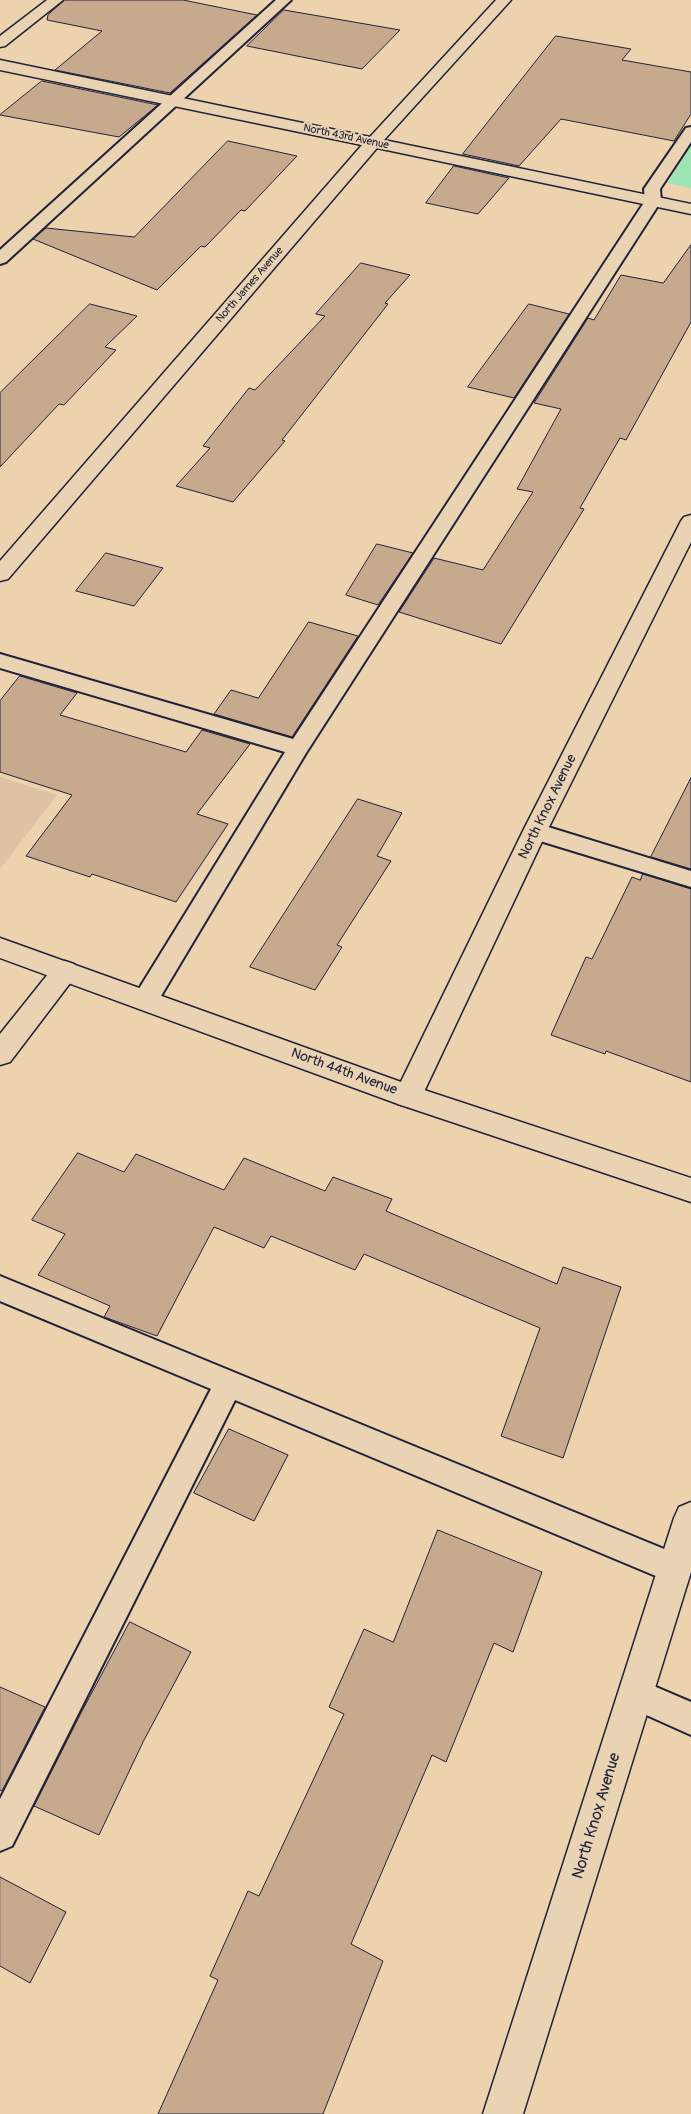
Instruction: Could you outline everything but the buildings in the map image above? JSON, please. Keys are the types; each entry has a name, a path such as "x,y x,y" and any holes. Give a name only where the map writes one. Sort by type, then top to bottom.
{"street":[{"path":"0,43 56,0"},
{"name":"North James Avenue","path":"0,574 373,143 504,0"},
{"name":"North 43rd Avenue","path":"0,65 691,210"},
{"name":"North Knox Avenue","path":"408,1096 535,831 691,521"},
{"name":"North 44th Avenue","path":"0,948 146,999 408,1096 691,1190"},
{"path":"0,1054 65,971"},
{"name":"North Knox Avenue","path":"503,2114 691,1518"}],"lane":[{"path":"0,259 284,0"},
{"path":"146,999 298,748 653,201 652,189 691,131"},
{"path":"0,661 298,748"},
{"path":"535,831 691,879"},
{"path":"0,1288 675,1569"},
{"path":"0,1834 229,1383"},
{"path":"635,1694 691,1719"}],"shaded area":[{"path":"0,777 57,795 0,869"}],"green space":[{"path":"691,146 691,188 667,183"}]}
